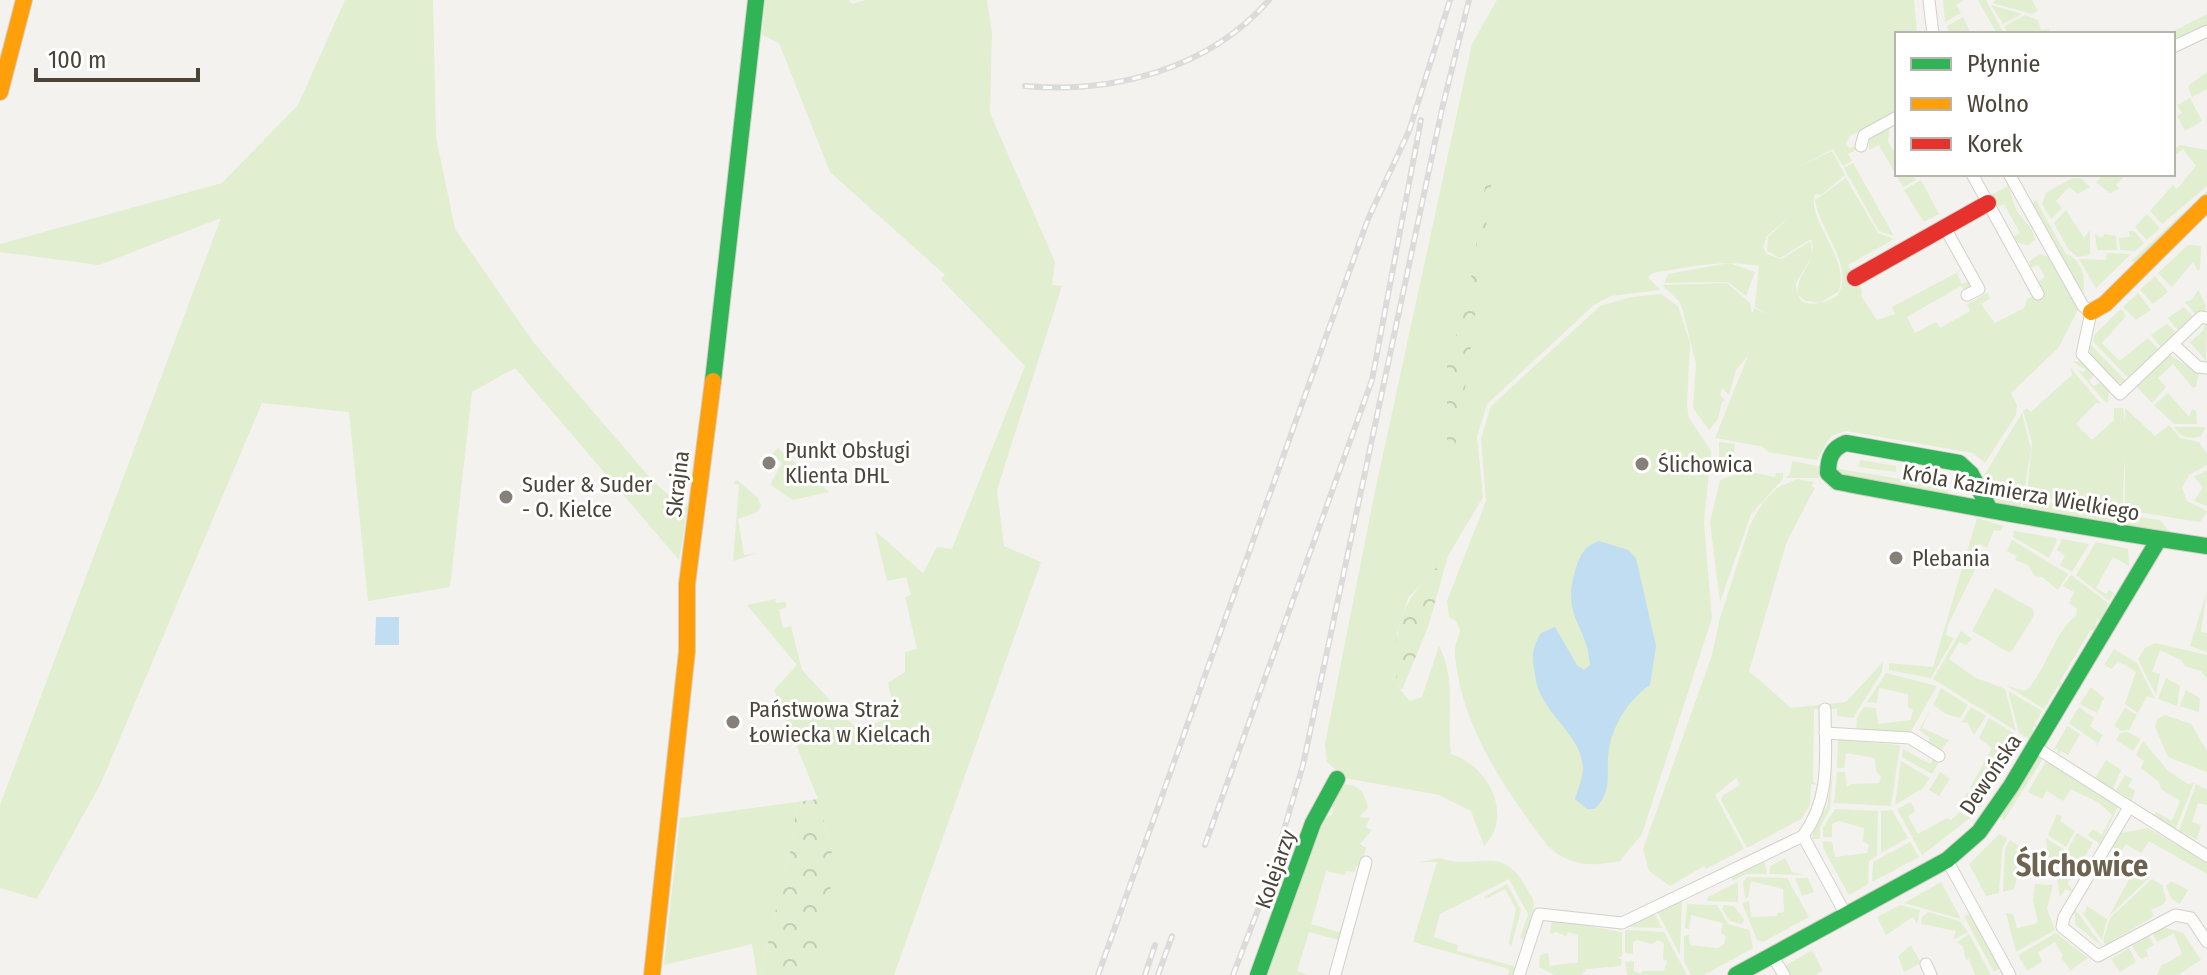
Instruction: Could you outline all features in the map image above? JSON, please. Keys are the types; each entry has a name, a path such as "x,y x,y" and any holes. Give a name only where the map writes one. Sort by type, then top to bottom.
{"street":[{"path":"0,92 24,0"},
{"name":"Skrajna","path":"652,975 687,651 687,584 721,325 756,0"},
{"path":"1929,0 1933,32"},
{"path":"2175,46 2207,31"},
{"path":"1861,146 1864,135 1895,118"},
{"path":"1973,176 2038,294"},
{"path":"2010,176 2083,306 2091,312"},
{"path":"1855,278 1988,203"},
{"path":"2207,203 2105,304 2091,312 2081,352 2120,394 2201,317 2207,318"},
{"path":"1945,228 1979,289 1967,295"},
{"path":"2174,345 2198,367 2207,368"},
{"name":"Króla Kazimierza Wielkiego","path":"1990,510 1971,474 1959,463 1846,443 1836,446 1830,455 1830,477 1838,482 1990,510 2207,546"},
{"name":"Dewońska","path":"1736,975 1947,860 1991,817 2159,539"},
{"path":"1519,975 1533,924 1539,914 1545,912 1609,924 1622,923 1803,836 1819,810 1825,792 1825,709"},
{"path":"1825,733 1910,738 1939,756"},
{"path":"2035,747 2128,809 2207,856"},
{"name":"Kolejarzy","path":"1258,975 1313,823 1337,779"},
{"path":"2128,809 2068,910 2062,927 2095,955 2101,956 2177,914 2189,917 2207,942"},
{"path":"1803,836 1846,915"},
{"path":"1947,860 2010,975"},
{"path":"1335,975 1366,862"},
{"path":"1772,955 1784,975"}],"green space":[{"path":"345,0 433,0 436,137 455,229 534,343 652,480 670,496 688,505 679,560 515,368 472,392 450,587 368,601 349,412 262,403 101,783 37,899 0,888 0,805 221,218 99,265 0,252 0,244 222,183 298,105"},
{"path":"765,0 849,0 852,4 866,0 987,0 992,33 990,113 1055,262 1052,285 1062,286 997,490 1004,546 1041,562 894,975 814,975 832,853 818,799 774,690 797,665 747,605 775,599 776,603 786,602 786,607 779,610 783,628 791,626 802,670 859,731 881,721 892,700 888,683 905,672 905,652 917,649 905,597 911,595 906,577 887,581 875,531 923,573 937,547 952,549 1025,366 941,279 945,275 830,172 779,43 762,35"},
{"path":"1497,0 1914,0 1917,32 1895,32 1895,111 1850,136 1846,143 1849,148 1855,146 1857,149 1848,154 1852,161 1843,166 1833,149 1798,167 1832,151 1845,175 1821,195 1815,194 1814,204 1816,215 1834,252 1841,278 1839,291 1821,303 1838,295 1842,284 1842,272 1815,200 1846,178 1878,233 1894,239 1848,265 1862,290 1861,296 1877,320 1895,314 1892,307 1960,271 1957,274 1962,284 1969,280 1970,288 1966,293 1961,286 1907,317 1915,333 1936,322 1940,328 1970,311 1967,304 1987,293 1990,298 1981,304 1995,323 2024,308 2027,299 2043,291 2039,281 2045,277 2038,265 2031,268 2029,262 2040,254 2048,257 2078,310 2059,347 2011,393 2017,405 2016,415 1985,463 1973,453 1846,431 1831,436 1817,460 1768,452 1762,446 1715,438 1748,356 1736,370 1729,395 1722,388 1720,395 1726,401 1722,402 1718,419 1709,430 1693,408 1696,364 1683,311 1679,301 1662,285 1727,283 1750,303 1752,314 1754,308 1770,315 1755,307 1759,266 1719,264 1653,273 1648,277 1660,290 1611,296 1594,305 1487,404 1477,437 1483,497 1448,556 1408,598 1397,633 1397,686 1410,701 1422,697 1439,646 1448,672 1451,754 1465,760 1486,780 1497,807 1493,834 1484,846 1471,811 1439,795 1345,778 1327,762 1325,744 1374,496 1472,44","holes":["1793,214 1768,237 1767,251 1780,258 1811,239 1812,255 1811,241 1781,259 1767,254 1763,248 1766,237","1811,258 1800,280 1798,294 1796,283"]},
{"path":"1943,0 1965,0 1956,5 1961,13 1945,22"},
{"path":"1978,0 1986,0 2003,32 1996,32"},
{"path":"1997,0 2032,0 2038,11 2032,14 1992,3"},
{"path":"1991,5 2022,14 2003,24"},
{"path":"2207,14 2207,28 2175,45 2175,32 2172,32"},
{"path":"2025,15 2038,20 2041,30 2049,29 2051,32 2006,32 2005,26"},
{"path":"1963,17 1970,32 1948,32 1947,26"},
{"path":"2207,72 2207,89 2192,97 2188,86"},
{"path":"2190,98 2202,121 2185,131 2177,116 2182,113 2177,105"},
{"path":"1890,126 1888,142 1895,153 1895,173 1879,145 1869,150 1869,138"},
{"path":"2180,145 2207,150 2207,186 2162,224 2150,211 2173,185 2177,189 2196,166 2183,149 2175,155 2175,149"},
{"path":"1853,163 1894,236 1879,231 1844,168"},
{"path":"1897,176 1913,176 1916,180 1903,187"},
{"path":"2098,176 2126,176 2116,184 2119,189 2110,193 2096,182"},
{"path":"2072,178 2081,178 2090,187 2078,194 2069,187 2056,201 2062,208 2051,219 2042,204 2046,193"},
{"path":"1492,180 1455,446 1447,441 1447,366 1468,297 1485,187"},
{"path":"1921,180 1939,214 1924,222 1904,190"},
{"path":"2008,186 2017,211 2034,235 2035,240 2028,245 2018,243 2014,237 2020,233 2004,204 1998,207 1991,195"},
{"path":"2207,191 2207,197 2136,263 2131,261"},
{"path":"2035,199 2066,254 2080,265 2083,294 2033,204"},
{"path":"2066,210 2084,238 2090,230 2090,255 2078,257 2068,249 2054,223"},
{"path":"2147,214 2160,228 2147,240 2135,227"},
{"path":"2129,231 2134,231 2144,243 2135,251 2120,250 2119,238 2130,237"},
{"path":"2095,234 2101,238 2105,234 2116,236 2117,250 2097,250"},
{"path":"2188,245 2201,246 2200,269 2198,271 2193,262 2172,287 2158,273"},
{"path":"2107,253 2131,254 2096,288 2079,259 2106,260"},
{"path":"1729,263 1755,272 1746,296 1728,282 1664,283 1668,274"},
{"path":"2155,276 2168,292 2153,304 2140,290"},
{"path":"2198,290 2206,305 2205,313 2197,316 2185,302 2193,299"},
{"path":"2138,293 2151,310 2136,320 2123,307"},
{"path":"1661,294 1678,306 1690,343 1689,418 1711,451 1704,523 1712,618 1642,834 1620,861 1581,863 1563,857 1547,845 1487,755 1475,730 1459,679 1455,650 1460,630 1456,621 1449,617 1447,601 1486,501 1481,438 1491,406 1600,306 1631,297"},
{"path":"2184,307 2195,318 2179,332 2168,318"},
{"path":"2121,309 2126,316 2102,343 2120,361 2148,338 2160,351 2130,380 2093,341 2094,335"},
{"path":"2205,321 2206,361 2190,342 2204,330"},
{"path":"2167,324 2178,334 2162,349 2151,335"},
{"path":"2089,343 2127,384 2116,383 2091,357"},
{"path":"2170,355 2199,373 2196,387 2193,388 2173,364 2158,378 2166,387 2152,403 2135,385"},
{"path":"2073,362 2084,362 2095,375 2089,380 2093,386 2100,383 2109,390 2108,402 2077,369 2086,370"},
{"path":"2070,367 2101,404 2096,403 2076,424 2092,440 2114,420 2114,408 2123,408 2123,510 2027,495 2032,442 2023,411 2027,408 2031,412 2072,375"},
{"path":"2168,393 2189,417 2192,410 2196,410 2197,424 2174,424 2154,405"},
{"path":"2125,408 2155,436 2169,425 2180,438 2199,442 2207,454 2207,465 2189,475 2182,488 2187,501 2207,511 2200,522 2125,510"},
{"path":"2022,413 2031,449 2024,494 1990,488 1983,477"},
{"path":"2174,427 2205,429 2201,436 2189,438"},
{"path":"1719,442 1735,444 1731,468 1720,476"},
{"path":"778,448 829,492 793,500 770,485 782,463 772,454"},
{"path":"1860,460 1896,466 1896,472 1858,467"},
{"path":"1792,461 1822,467 1819,478 1785,478 1790,474"},
{"path":"1902,467 1947,475 1950,481 1901,474"},
{"path":"1834,468 1949,487 1947,495 1839,477"},
{"path":"2207,470 2207,506 2194,501 2203,487 2194,477"},
{"path":"1745,471 1775,477 1776,473 1783,473 1783,479 1751,514 1720,602 1710,522 1720,480"},
{"path":"736,479 758,498 761,506 756,513 738,519 744,555 757,553 733,561 739,485 734,484"},
{"path":"1797,479 1814,482 1811,486 1815,488 1787,541 1749,671 1791,708 1846,702 1883,662 1882,672 1853,718 1837,716 1837,709 1814,709 1813,782 1819,785 1811,784 1810,805 1801,819 1747,848 1721,800 1723,795 1740,785 1736,778 1715,795 1744,849 1706,869 1704,866 1670,886 1649,871 1643,849 1712,655 1720,618 1750,525 1763,502 1777,488"},
{"path":"1987,494 2023,499 2019,510 1999,507"},
{"path":"2025,499 2123,514 2123,527 2021,510"},
{"path":"1965,514 2003,526 2000,531 1994,530 1987,548 1979,544 1975,551 1982,555 1948,625 1946,635 1954,638 1931,678 1889,670 1889,663 1933,667 1977,518"},
{"path":"2126,515 2160,520 2173,536 2127,528"},
{"path":"2014,531 2056,538 2049,558 2013,537"},
{"path":"2062,539 2089,544 2072,572 2060,565 2065,556 2057,550"},
{"path":"2012,540 2068,574 2058,590 2042,577 2035,576 2028,565 2015,560 2017,556 2007,551"},
{"path":"2096,542 2128,549 2129,566 2113,557 2096,588 2106,594 2109,590 2114,593 2109,601 2076,575"},
{"path":"1448,556 1428,627 1402,690 1397,686 1396,644 1403,613 1420,586"},
{"path":"2071,575 2108,603 2103,621 2098,619 2095,625 2099,629 2090,631 2060,681 2062,687 2058,686 2044,709 2007,686 2025,691 2032,684 2063,630 2076,617 2077,608 2069,603 2074,592 2063,586"},
{"path":"1995,588 2033,609 2034,615 2013,650 2008,652 1972,631"},
{"path":"2207,591 2201,632 2207,633 2207,652 2190,646"},
{"path":"1961,631 1972,639 1966,645 1959,642 1949,659 1974,677 2005,689 2016,731 1933,679"},
{"path":"2155,643 2207,655 2207,679 2201,671 2185,666 2181,660 2160,650 2152,672 2160,674 2156,695 2138,659 2145,648"},
{"path":"2114,649 2137,663 2155,699 2147,696 2138,713 2125,704 2136,672 2118,661 2112,669 2104,665"},
{"path":"1886,673 1937,686 1910,733 1856,732 1857,718 1864,707 1876,708 1878,724 1911,720 1913,710 1908,707 1908,694 1879,688 1877,703 1867,702"},
{"path":"2166,678 2180,686 2177,706 2158,699"},
{"path":"2091,687 2104,698 2097,713 2080,704"},
{"path":"1941,688 1968,705 1960,718 1946,714 1933,705"},
{"path":"2186,690 2200,698 2199,712 2180,706"},
{"path":"2008,691 2042,711 2035,724 2041,729 2034,726 2032,729 2038,734 2033,741 2019,733"},
{"path":"1971,707 1986,716 1974,735 1968,723 1962,722"},
{"path":"2079,707 2094,718 2090,726 2103,735 2095,748 2097,743 2069,723"},
{"path":"1931,708 1922,728 1949,740 1939,752 1926,745 1930,738 1919,730"},
{"path":"2125,708 2137,715 2129,730 2121,731 2114,725"},
{"path":"2165,715 2191,724 2207,751 2207,772 2168,757 2155,727 2157,719"},
{"path":"1989,718 2021,738 1985,797 1970,788 1992,748 1979,738"},
{"path":"2067,726 2080,734 2068,755 2061,751 2059,754 2057,748 2053,751"},
{"path":"2127,732 2141,739 2133,751 2116,740 2120,733"},
{"path":"1838,740 1900,745 1891,806 1834,803 1837,772 1845,772 1847,787 1851,784 1879,783 1881,777 1876,771 1875,758 1846,753 1844,768 1837,768"},
{"path":"2143,741 2168,771 2188,784 2194,783 2176,828 2152,818 2156,812 2172,821 2180,801 2161,789 2159,782 2141,768 2144,761 2136,755"},
{"path":"1903,749 1930,764 1935,757 1938,764 1932,774 1902,757"},
{"path":"2038,753 2044,757 2004,820 1999,815"},
{"path":"2106,760 2121,770 2113,789 2095,778"},
{"path":"1901,761 1930,778 1922,789 1895,805"},
{"path":"2046,761 2118,807 2100,844 2087,835 2093,829 2102,835 2112,815 2099,803 2071,789 2063,801 2047,791 2042,799 2028,792"},
{"path":"1833,772 1830,809 1820,827 1820,839 1812,839 1813,828 1827,806"},
{"path":"1940,772 1950,779 1939,796 1929,790"},
{"path":"2125,775 2133,779 2128,786 2135,791 2132,800 2116,790"},
{"path":"2196,784 2207,790 2207,805 2198,803 2192,822 2201,825 2197,840 2179,831"},
{"path":"1342,785 1357,787 1363,794 1368,808 1359,817 1369,818 1371,814 1366,827 1372,830 1360,844 1366,848 1361,867 1356,866 1355,872 1346,871 1345,875 1326,871 1311,924 1339,932 1343,925 1339,940 1309,932 1297,971 1309,975 1263,975 1306,867 1318,823 1332,814 1333,808 1328,801"},
{"path":"1968,792 1984,801 1972,815 1957,806"},
{"path":"818,799 832,853 832,879 814,975 760,975 792,844 797,802"},
{"path":"797,802 792,844 760,975 757,975 752,944 664,965 680,818"},
{"path":"1911,802 1915,811 1908,816 1918,834 1947,818 1951,820 1960,812 1970,818 1922,855 1897,809"},
{"path":"1835,809 1878,811 1877,856 1869,861 1868,884 1849,895 1823,848 1823,841 1832,842 1835,857 1867,853 1869,845 1863,841 1864,828 1839,821 1832,824 1832,837 1823,837 1823,828"},
{"path":"1892,810 1908,838 1881,853 1881,811"},
{"path":"2057,814 2062,817 2060,821 2075,831 2066,847 2048,835"},
{"path":"2148,828 2207,862 2207,874 2149,841 2141,853 2126,844 2121,851 2112,847 2121,833"},
{"path":"2077,833 2093,843 2067,884 2074,892 2065,889 2060,897 2056,871"},
{"path":"1999,834 2007,838 2002,850 1999,893 1986,896 1969,864"},
{"path":"2046,838 2065,850 2056,866 2042,856 2047,848"},
{"path":"2010,840 2018,845 2017,853 2021,860 2015,871 2018,873 2014,889 2003,892 2005,849"},
{"path":"1910,842 1919,857 1872,882 1873,862"},
{"path":"1440,858 1499,862 1518,874 1534,905 1526,940 1520,938 1528,914 1509,879 1440,914 1434,937 1458,945 1457,951 1514,966 1516,975 1508,975 1509,969 1413,942 1437,862 1419,862"},
{"path":"1785,858 1792,872 1804,875 1769,874 1770,866"},
{"path":"1764,860 1767,874 1746,874 1733,881 1731,876"},
{"path":"2137,865 2150,877 2109,916"},
{"path":"1747,877 1787,878 1809,917 1763,942 1757,940 1742,903 1749,901 1751,917 1777,916 1784,912 1783,889 1751,881 1748,898 1745,898 1743,882"},
{"path":"1795,878 1808,878 1814,892 1802,896"},
{"path":"2152,879 2162,885 2166,899 2164,904 2151,910 2154,916 2106,945 2103,941 2110,918"},
{"path":"2171,881 2188,890 2180,904 2172,899 2166,886"},
{"path":"1738,882 1738,902 1707,901 1708,897"},
{"path":"1941,882 1961,919 1904,903 1936,885"},
{"path":"1507,884 1521,910 1511,947 1509,942 1516,909 1505,889 1486,899 1484,897"},
{"path":"2035,884 2053,885 2047,909 2055,930 2016,952 2006,913 2013,914 2017,928 2038,923 2033,901"},
{"path":"1682,900 1680,955 1657,911"},
{"path":"1687,904 1717,905 1728,924 1749,930 1753,948 1704,975 1691,975 1684,961 1684,936 1689,935 1690,945 1717,948 1724,945 1726,936 1721,933 1723,923 1691,915 1689,929 1685,928"},
{"path":"1724,905 1734,906 1744,920 1742,924 1730,921 1722,909"},
{"path":"1900,905 1920,910 1917,924 1913,917 1886,935 1877,917"},
{"path":"2087,906 2107,919 2102,940 2082,912 2085,913"},
{"path":"2074,908 2103,947 2076,925"},
{"path":"1928,912 1960,921 1968,932 1953,940 1956,931 1921,924 1922,917"},
{"path":"1654,913 1662,928 1626,927"},
{"path":"1971,914 2000,968 1994,972 1964,916"},
{"path":"1552,920 1622,932 1622,956 1618,958 1622,959 1621,966 1587,969 1581,975 1555,975 1539,967 1540,955 1548,953 1550,966 1578,963 1578,935 1568,932 1566,936 1556,932 1550,934"},
{"path":"2163,927 2183,933 2201,960 2178,975 2157,975 2161,966 2182,954 2174,933 2157,942 2153,934"},
{"path":"1625,930 1664,932 1687,975 1627,975 1625,962 1634,961 1634,971 1640,974 1643,971 1664,971 1667,961 1663,959 1664,943 1658,940 1652,944 1638,940 1633,942 1633,954 1625,953"},
{"path":"2056,933 2088,958 2068,972 2070,969 2061,958 2063,956 2055,942 2038,952 2042,962 2027,971 2018,955"},
{"path":"1969,934 1991,975 1975,975 1969,959 1966,960 1963,947 1957,942"},
{"path":"2149,936 2154,945 2146,950 2148,956 2141,959 2132,946"},
{"path":"1911,945 1921,963 1904,972 1898,956"},
{"path":"2129,948 2136,962 2120,972 2111,959"},
{"path":"1812,950 1823,971 1815,975 1788,975 1785,966"}],"water":[{"path":"1599,541 1628,550 1636,558 1656,646 1650,685 1629,704 1614,730 1605,795 1595,809 1587,809 1575,799 1583,772 1581,755 1538,689 1533,654 1541,633 1555,627 1577,665 1584,670 1590,665 1571,598 1581,555"},
{"path":"376,617 399,617 399,645 375,645"}],"railway":[{"path":"1025,86 1092,86 1158,72 1218,44 1245,24 1269,0"},
{"path":"1098,975 1368,219 1409,131 1450,0"},
{"path":"1233,975 1269,881 1303,765 1442,109 1469,0"},
{"path":"1205,845 1372,380 1421,120"},
{"path":"1158,975 1172,936"},
{"path":"1145,975 1155,945"}],"traffic: fast":[{"path":"713,381 756,0"},
{"path":"1990,510 1971,474 1959,463 1846,443 1837,448 1830,458 1828,473 1838,482 1976,508 2068,524 2207,546"},
{"path":"1736,975 1947,860 1979,832 2011,786 2159,539"},
{"path":"1258,975 1313,823 1337,779"}],"traffic: slow":[{"path":"0,92 24,0"},
{"path":"2091,312 2105,304 2207,203"},
{"path":"652,975 687,651 687,584 713,381"}],"traffic: jam":[{"path":"1855,278 1988,203"}],"place":[{"name":"Punkt Obsługi Klienta DHL","path":"769,463"},
{"name":"Ślichowica","path":"1642,464"},
{"name":"Suder & Suder - O. Kielce","path":"506,497"},
{"name":"Plebania","path":"1896,558"},
{"name":"Państwowa Straż Łowiecka w Kielcach","path":"733,722"}],"district":[{"name":"Ślichowice","path":"2082,866"}]}
